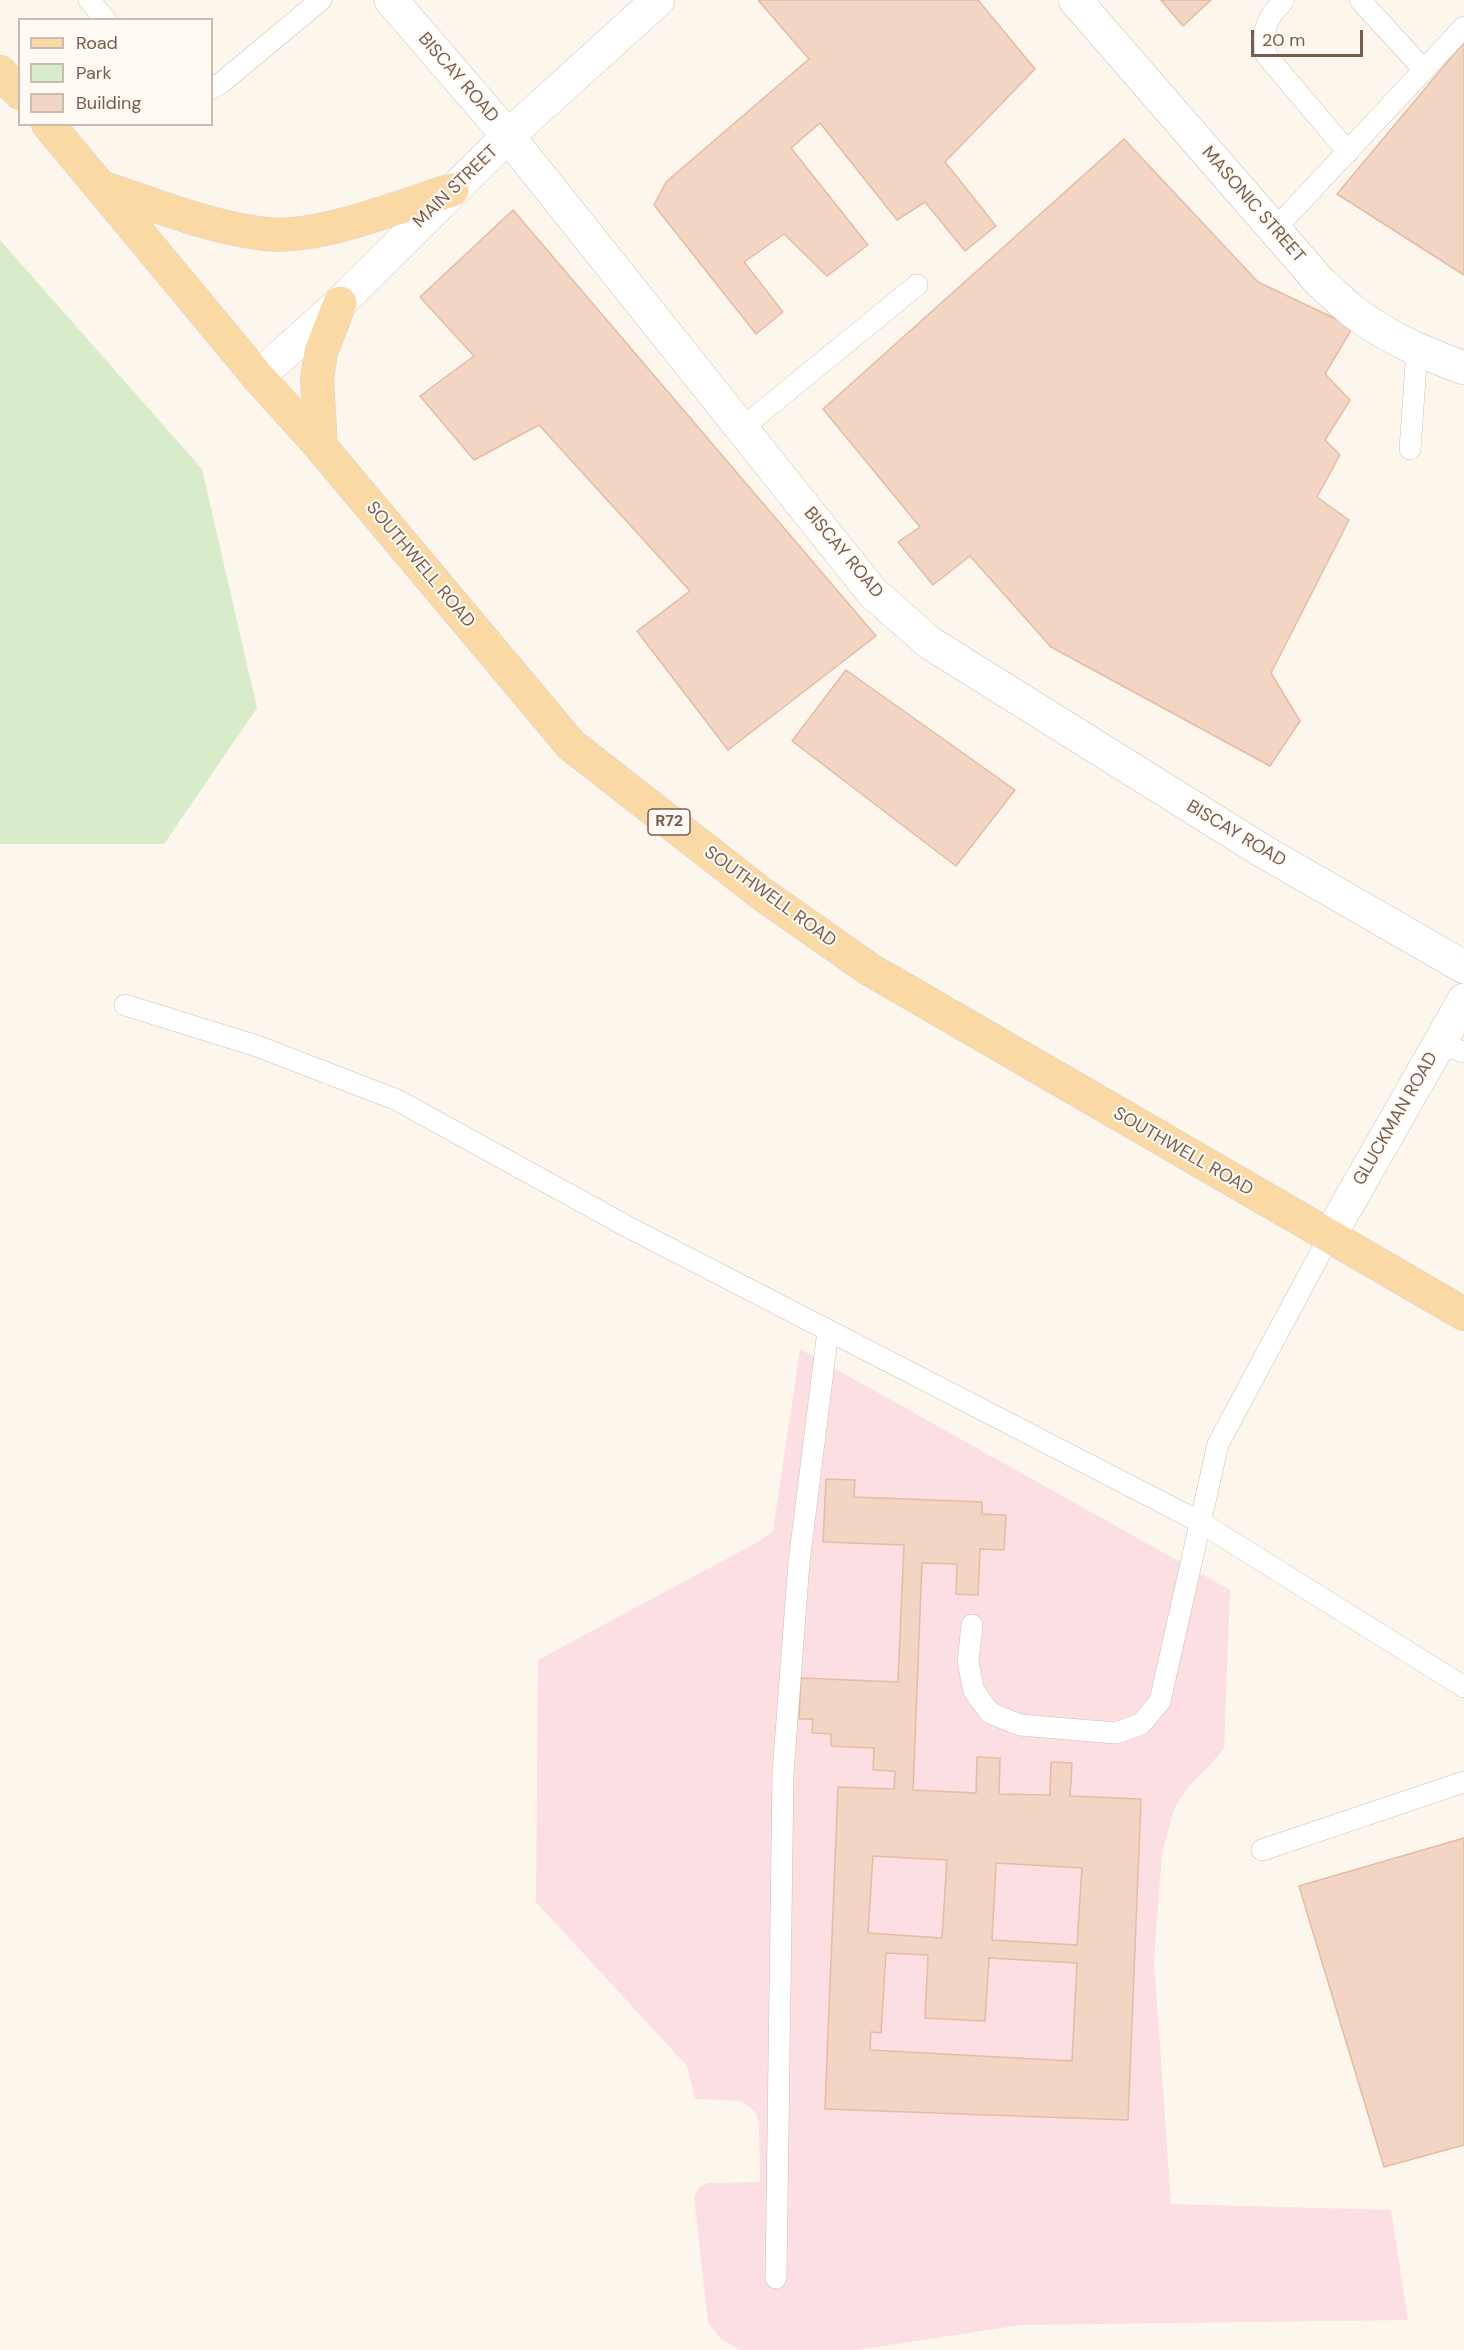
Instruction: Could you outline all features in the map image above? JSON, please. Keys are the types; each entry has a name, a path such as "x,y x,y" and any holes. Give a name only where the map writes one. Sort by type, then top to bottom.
{"main road":[{"path":"0,72 18,91"},
{"name":"SOUTHWELL ROAD","path":"50,126 258,377 321,447 571,745 762,894 869,969 1464,1314"},
{"path":"103,188 192,216 267,234 295,234 324,228 452,190"},
{"path":"321,447 317,380 321,352 340,303"}],"street":[{"name":"BISCAY ROAD","path":"391,0 508,136 873,593 930,643 1261,850 1464,967"},
{"name":"MAIN STREET","path":"258,377 340,303 508,136 658,0"},
{"name":"MASONIC STREET","path":"1075,0 1320,282 1355,313 1417,350 1464,368"},
{"name":"GLUCKMAN ROAD","path":"1329,1237 1452,1048 1464,1000"}],"lane":[{"path":"89,0 104,18"},
{"path":"213,87 321,0"},
{"path":"1284,0 1266,23 1263,38 1266,55 1348,152"},
{"path":"1360,0 1424,70"},
{"path":"1275,229 1464,27"},
{"path":"742,428 917,285"},
{"path":"1410,449 1417,350"},
{"path":"125,1005 257,1046 397,1100 628,1227 1200,1522 1464,1687"},
{"path":"972,1625 968,1662 974,1690 990,1713 1020,1725 1116,1733 1141,1724 1160,1701 1218,1444 1329,1237"},
{"path":"777,2278 783,1773 799,1562 828,1331"},
{"path":"1262,1850 1464,1782"}],"shaded area":[{"path":"800,1349 1230,1590 1224,1748 1188,1787 1174,1809 1162,1853 1154,1961 1171,2204 1391,2210 1408,2320 1021,2325 857,2350 741,2350 722,2340 708,2323 694,2197 699,2188 707,2183 760,2182 759,2123 755,2111 741,2101 695,2099 687,2066 536,1902 538,1660 758,1542 773,1531"}],"green space":[{"path":"0,240 202,469 257,708 164,844 0,844"}],"building":[{"path":"758,0 978,0 1035,69 945,162 996,226 965,251 925,202 897,220 820,123 791,148 868,245 827,276 784,234 744,262 783,312 756,334 654,205 666,182 809,59"},
{"path":"1161,0 1211,0 1183,26"},
{"path":"1464,42 1464,275 1337,194"},
{"path":"1124,139 1258,282 1353,327 1325,374 1350,400 1325,440 1340,455 1317,497 1349,520 1271,673 1300,721 1270,766 1051,647 970,556 933,585 898,542 920,527 823,409"},
{"path":"513,210 876,636 728,750 637,631 690,591 539,425 474,460 420,396 474,356 420,297"},
{"path":"846,670 1015,790 956,866 792,741"},
{"path":"826,1479 855,1480 854,1497 982,1502 982,1514 1006,1515 1004,1550 980,1549 978,1595 956,1594 957,1564 922,1563 913,1790 976,1793 977,1757 1000,1758 999,1794 1050,1795 1051,1762 1072,1763 1070,1796 1141,1799 1128,2120 825,2109 838,1787 894,1789 895,1771 873,1770 874,1748 831,1746 831,1734 812,1733 813,1719 799,1719 801,1678 898,1682 904,1545 823,1542","holes":["873,1856 947,1860 942,1938 868,1933","996,1863 1082,1868 1077,1945 992,1940","886,1953 928,1955 925,2018 985,2021 989,1958 1077,1963 1072,2061 870,2050 871,2032 881,2033"]},
{"path":"1464,1838 1464,2145 1384,2167 1299,1886"}]}
